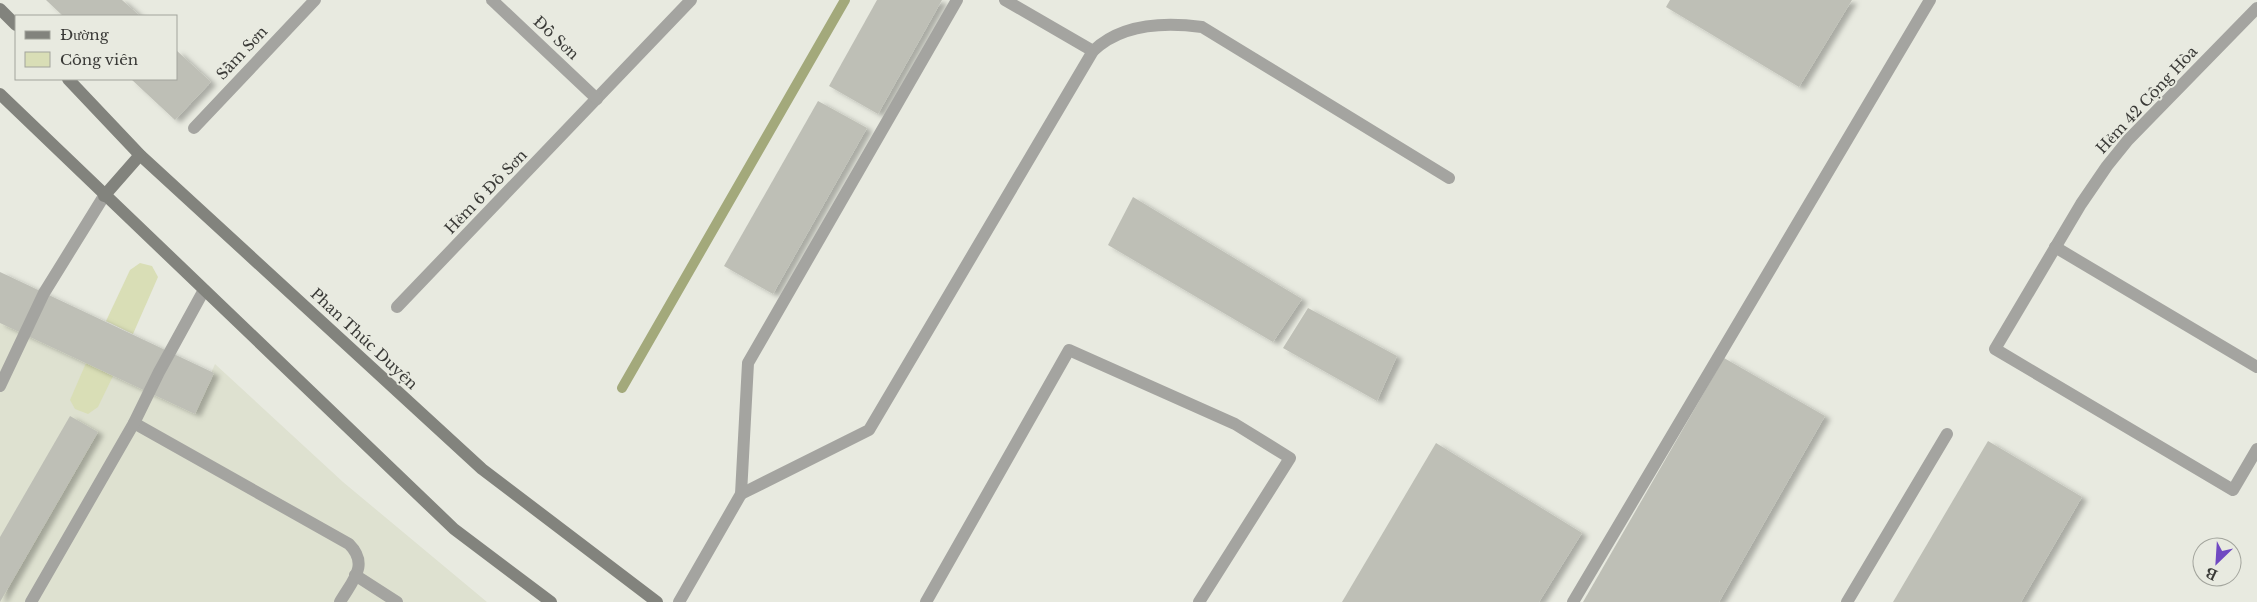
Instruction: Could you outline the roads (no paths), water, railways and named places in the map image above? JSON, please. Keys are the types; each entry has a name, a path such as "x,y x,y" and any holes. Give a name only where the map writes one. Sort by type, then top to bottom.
{"main road":[{"path":"0,9 15,24"},
{"name":"Phan Thúc Duyện","path":"69,80 140,155 482,469 657,602"},
{"path":"0,94 104,196 454,529 551,602"},
{"path":"104,196 140,155"}],"street":[{"name":"Sầm Sơn","path":"194,128 315,0"},
{"name":"Đồ Sơn","path":"492,0 597,99"},
{"name":"Hẻm 6 Đồ Sơn","path":"397,308 691,0"},
{"path":"679,602 741,494 748,363 957,0"},
{"path":"1005,0 1093,52"},
{"path":"1573,602 1930,0"},
{"name":"Hẻm 42 Cộng Hòa","path":"2257,8 2128,140 2107,166 2055,248 1995,349 2233,490 2257,449"},
{"path":"741,494 869,430 1093,52 1105,39 1127,30 1178,24 1202,27 1449,178"},
{"path":"0,386 44,293 104,196"},
{"path":"2055,248 2257,366"},
{"path":"31,602 134,423 159,372 204,290"},
{"path":"926,602 1069,350 1235,424 1290,458 1199,602"},
{"path":"134,423 349,544 358,555 360,563 340,602"},
{"path":"1848,602 1947,434"},
{"path":"355,575 397,602"}],"waterway":[{"path":"622,388 845,0"}]}
